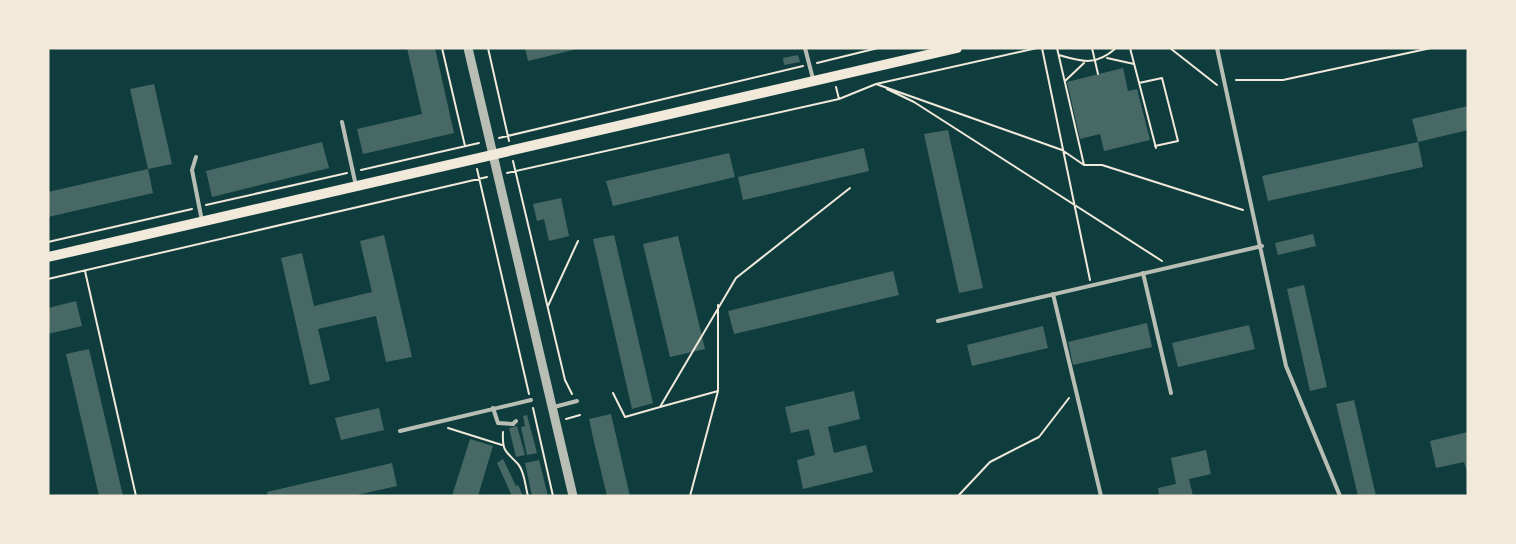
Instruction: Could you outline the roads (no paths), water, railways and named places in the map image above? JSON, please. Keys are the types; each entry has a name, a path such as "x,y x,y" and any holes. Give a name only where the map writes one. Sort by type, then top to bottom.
{"main road":[{"path":"48,257 957,48"}],"street":[{"path":"468,48 573,496"}],"lane":[{"path":"806,48 813,82"},
{"path":"1217,48 1262,246 1286,366 1340,496"},
{"path":"342,122 356,186"},
{"path":"196,157 192,170 202,222"},
{"path":"938,321 1262,246"},
{"path":"1143,273 1171,393"},
{"path":"1053,294 1101,496"},
{"path":"400,431 531,400"},
{"path":"552,407 577,401"},
{"path":"494,408 498,423 513,424 516,421"}]}
